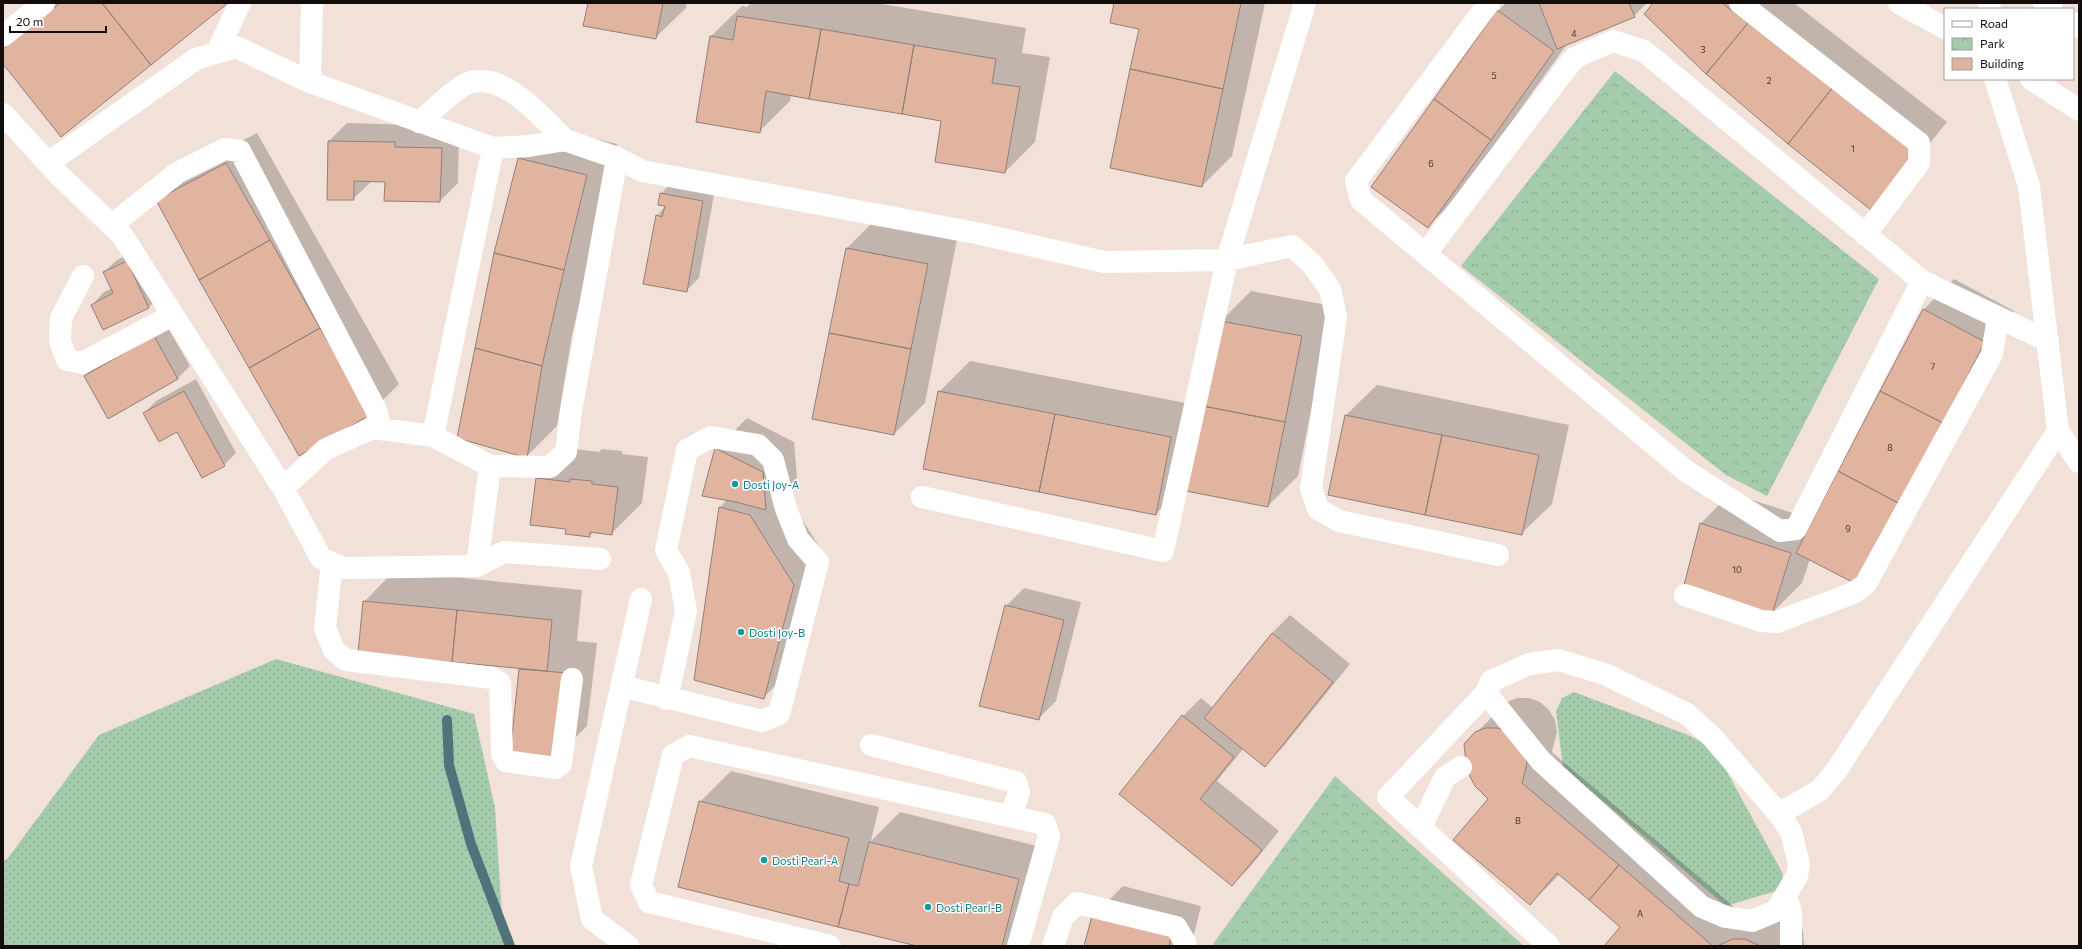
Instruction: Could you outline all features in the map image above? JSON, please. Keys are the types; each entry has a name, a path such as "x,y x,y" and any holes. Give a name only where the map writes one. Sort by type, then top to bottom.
{"street":[{"path":"3,36 44,3"},
{"path":"218,52 240,3"},
{"path":"310,82 312,3"},
{"path":"922,497 1163,551 1227,260 1305,3"},
{"path":"1489,3 1356,181 1361,200 1686,471 1780,531 1796,529 1922,281"},
{"path":"1740,3 1919,143 1919,163 1865,235"},
{"path":"1899,3 1944,27"},
{"path":"1426,253 1574,58 1613,42 1644,51 1922,281 2048,341"},
{"path":"48,163 196,59 236,47 310,82 493,148 529,146 565,140"},
{"path":"419,122 465,84 489,80 513,92 565,140 618,158 642,171 655,174 981,234 1104,262 1227,260 1292,246 1312,264 1330,289 1336,317 1311,488 1318,509 1339,521 1498,555"},
{"path":"1995,80 2029,186 2058,432 2079,462"},
{"path":"2033,80 2079,110"},
{"path":"3,114 48,163 122,235 283,488 321,558 343,568 477,566 504,552 600,559"},
{"path":"433,436 493,148"},
{"path":"112,225 177,173 225,149 240,151 376,410 381,429"},
{"path":"283,488 326,449 373,428 433,436 490,466 550,467 566,452 571,411 618,158"},
{"path":"83,276 61,318 60,341 68,360 82,363 173,315"},
{"path":"1685,595 1761,621 1777,622 1853,593 1865,585 1992,354 1998,317"},
{"path":"1779,814 1820,790 1836,771 2058,432"},
{"path":"621,686 667,699 762,721 779,714 818,562 798,539 786,509 773,460 758,445 711,437 687,450 666,550 679,573 686,611 667,699"},
{"path":"477,566 490,466"},
{"path":"332,563 325,628 334,650 346,660 492,678 500,683 502,754 506,761 555,768 561,764 572,680"},
{"path":"628,946 592,919 581,866 641,599"},
{"path":"1486,693 1541,761 1702,907 1726,917 1752,921 1776,911 1796,876 1799,864 1791,832 1779,814 1712,737 1687,714 1605,674 1558,660 1529,664 1491,681 1486,693 1388,797 1549,946"},
{"path":"871,745 1016,782 1019,792 1011,816"},
{"path":"830,946 649,902 641,885 673,755 689,746 1045,824 1049,836 1018,946"},
{"path":"1421,827 1445,777 1461,767"},
{"path":"1785,896 1791,911 1791,946"},
{"path":"1053,946 1063,917 1077,903 1176,927 1185,942 1184,946"}],"green space":[{"path":"1615,71 1879,279 1767,496 1726,475 1461,266"},
{"path":"276,659 474,714 495,808 504,946 3,946 3,861 8,858 99,735"},
{"path":"1574,692 1688,735 1704,743 1721,761 1783,874 1781,883 1776,891 1726,906 1563,767 1556,711 1562,698"},
{"path":"1335,776 1524,946 1216,946 1213,944"}],"building":[{"path":"60,3 102,3 151,65 61,137 3,64 3,49"},
{"path":"102,3 228,3 151,65"},
{"path":"588,3 663,3 656,39 583,26"},
{"path":"1114,3 1241,3 1223,89 1130,69 1139,29 1110,23"},
{"path":"1539,3 1629,3 1635,17 1557,49"},
{"path":"1653,3 1722,3 1748,23 1706,74 1644,14"},
{"path":"1497,10 1554,51 1491,140 1434,99"},
{"path":"737,16 821,29 809,99 766,91 760,133 696,122 710,36 733,40"},
{"path":"1748,23 1834,86 1788,144 1706,74"},
{"path":"821,29 914,45 902,114 809,99"},
{"path":"914,45 996,59 992,83 1020,87 1005,173 935,162 941,121 902,114"},
{"path":"1130,69 1223,89 1202,187 1110,168"},
{"path":"1834,86 1917,153 1871,210 1788,144"},
{"path":"1434,99 1491,140 1428,228 1371,187"},
{"path":"328,141 395,142 395,147 442,148 440,202 384,201 385,182 354,181 354,200 327,200"},
{"path":"518,158 587,175 564,270 494,253"},
{"path":"226,163 270,240 199,280 156,200"},
{"path":"660,193 703,201 687,292 643,284 656,215 662,217 665,206 658,205"},
{"path":"270,240 320,328 249,368 199,280"},
{"path":"846,248 928,264 911,349 829,333"},
{"path":"494,253 564,270 542,366 475,348"},
{"path":"127,261 149,308 103,330 91,305 113,293 103,272"},
{"path":"1923,309 1985,342 1943,423 1880,391"},
{"path":"1220,321 1302,336 1285,422 1203,406"},
{"path":"320,328 370,415 299,456 249,368"},
{"path":"829,333 911,349 894,435 812,419"},
{"path":"154,336 178,379 108,419 84,376"},
{"path":"475,348 542,366 527,458 457,438"},
{"path":"184,391 225,466 202,478 177,432 159,442 143,413"},
{"path":"938,391 1055,414 1039,492 923,469"},
{"path":"1880,391 1943,423 1900,504 1838,471"},
{"path":"1203,406 1285,422 1268,507 1186,491"},
{"path":"1055,414 1171,437 1156,515 1039,492"},
{"path":"1345,415 1442,435 1425,515 1328,495"},
{"path":"1442,435 1539,455 1522,535 1425,515"},
{"name":"Dosti Joy-A","path":"715,448 763,472 766,510 736,502 702,496"},
{"path":"1838,471 1900,504 1858,585 1796,553"},
{"path":"536,478 570,482 570,479 592,481 592,484 618,487 612,535 590,532 590,537 565,534 566,529 530,525"},
{"name":"Dosti Joy-B","path":"719,507 750,515 794,585 764,699 694,680"},
{"path":"1700,523 1791,553 1772,614 1684,585"},
{"path":"363,601 457,610 452,662 358,653"},
{"path":"1005,605 1064,620 1039,720 979,706"},
{"path":"457,610 552,620 547,671 452,662"},
{"path":"1272,633 1333,682 1265,767 1204,718"},
{"path":"519,669 567,673 557,757 510,755"},
{"path":"1182,715 1234,757 1200,799 1262,850 1232,886 1119,794"},
{"path":"1485,728 1498,728 1510,733 1525,751 1527,763 1522,783 1619,865 1589,900 1557,873 1530,905 1453,840 1488,799 1475,786 1467,771 1464,744 1475,732"},
{"name":"Dosti Pearl-A","path":"699,801 849,838 839,881 849,884 838,927 678,887"},
{"name":"Dosti Pearl-B","path":"869,842 1019,879 1002,946 917,946 838,927 849,884 858,886"},
{"path":"1619,865 1713,946 1604,946 1620,927 1589,900"},
{"path":"1092,916 1171,936 1169,946 1084,946"},
{"path":"1733,939 1745,939 1760,946 1717,946"}],"waterway":[{"path":"447,720 449,765 471,844 510,946"}],"place":[{"name":"Dosti Joy-A","path":"735,484"},
{"name":"Dosti Joy-B","path":"741,632"},
{"name":"Dosti Pearl-A","path":"764,860"},
{"name":"Dosti Pearl-B","path":"928,907"}]}
